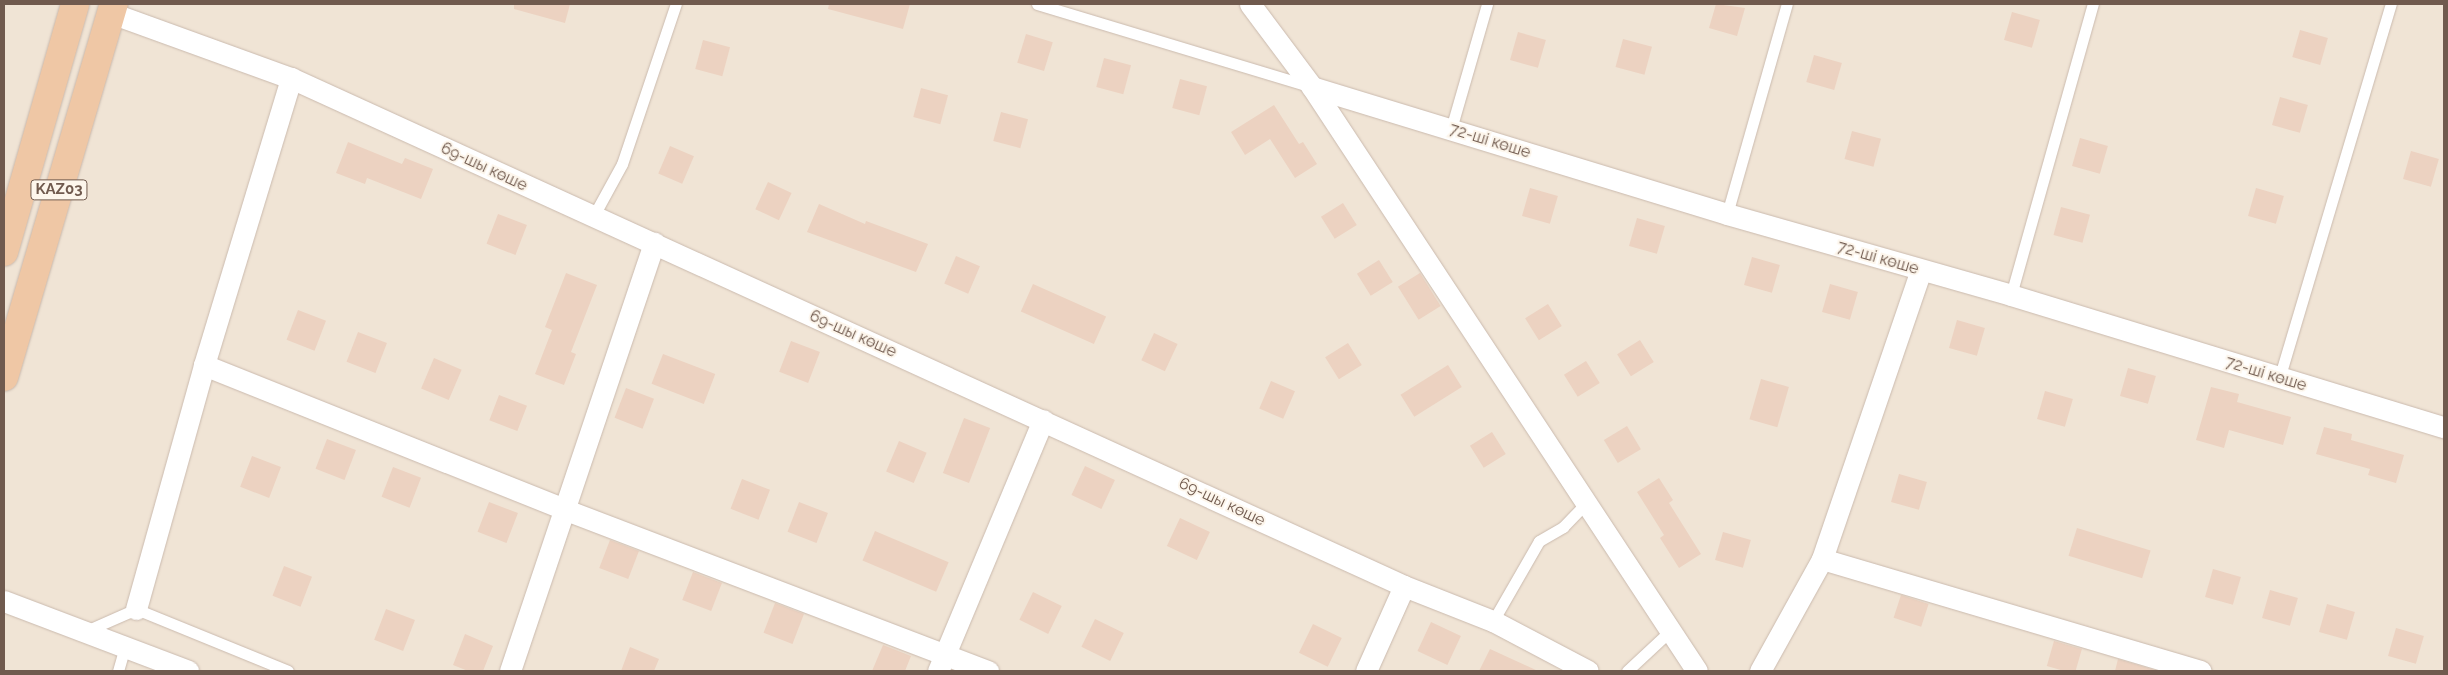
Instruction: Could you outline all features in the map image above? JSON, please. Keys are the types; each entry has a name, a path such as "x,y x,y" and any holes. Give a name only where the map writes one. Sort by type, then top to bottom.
{"highway":[{"name":"KАZ03","path":"4,252 75,4"},
{"name":"KАZ03","path":"4,377 113,8"}],"street":[{"path":"1250,4 1312,87 1585,504 1697,671"},
{"name":"69-шы көше","path":"113,8 290,78 1404,586 1493,621 1588,671"},
{"path":"136,610 204,365 290,78"},
{"name":"72-ші көше","path":"1312,87 1727,214 2011,294 2280,379 2444,427"},
{"path":"510,671 566,510 654,243"},
{"path":"1760,671 1822,559 1921,270"},
{"path":"204,365 942,663 988,671"},
{"path":"942,663 1043,420"},
{"path":"1822,559 2201,671"},
{"path":"1366,671 1404,586"},
{"path":"4,601 188,671"}],"lane":[{"path":"593,217 622,164 676,4"},
{"path":"1038,4 1312,87"},
{"path":"1451,129 1487,4"},
{"path":"1727,214 1787,4"},
{"path":"2011,294 2094,4"},
{"path":"2280,379 2391,4"},
{"path":"1493,621 1539,541 1562,527 1585,504"},
{"path":"86,631 136,610 288,671"},
{"path":"1627,671 1670,631"},
{"path":"118,671 125,647"}],"shaded area":[{"path":"4,4 2444,4 2444,671 4,671"}],"building":[{"path":"514,4 570,4 565,23 514,9"},
{"path":"829,4 910,4 903,29 828,9"},
{"path":"1716,4 1745,8 1737,36 1709,28"},
{"path":"2012,12 2040,20 2032,48 2004,40"},
{"path":"2300,30 2328,38 2320,65 2292,57"},
{"path":"1518,32 1546,40 1538,68 1510,60"},
{"path":"1026,34 1053,42 1044,71 1017,63"},
{"path":"1623,39 1652,47 1644,75 1615,67"},
{"path":"703,40 730,47 722,76 695,69"},
{"path":"1814,55 1842,63 1834,90 1806,82"},
{"path":"1104,58 1131,65 1123,94 1096,87"},
{"path":"1180,79 1207,86 1199,115 1172,108"},
{"path":"921,88 948,95 940,124 913,117"},
{"path":"2280,97 2308,105 2300,133 2272,125"},
{"path":"1274,105 1299,144 1303,142 1317,164 1295,178 1270,139 1245,155 1231,132"},
{"path":"1001,112 1028,119 1020,148 993,141"},
{"path":"1852,131 1881,139 1873,167 1844,159"},
{"path":"2080,138 2108,146 2100,174 2072,166"},
{"path":"348,142 402,164 405,158 433,169 421,199 367,178 365,184 336,173"},
{"path":"670,146 694,156 682,184 658,174"},
{"path":"2411,151 2439,159 2431,187 2403,179"},
{"path":"768,182 792,193 779,220 755,209"},
{"path":"1530,188 1558,196 1550,224 1522,216"},
{"path":"2256,188 2284,196 2276,224 2248,216"},
{"path":"1343,203 1357,225 1335,239 1321,217"},
{"path":"819,204 865,224 866,221 928,244 916,272 807,232"},
{"path":"2061,207 2090,215 2082,243 2053,235"},
{"path":"498,214 527,225 515,255 487,244"},
{"path":"1637,218 1665,226 1657,254 1629,246"},
{"path":"956,256 980,266 968,294 944,284"},
{"path":"1752,257 1780,265 1772,293 1744,285"},
{"path":"1379,260 1393,282 1371,296 1357,274"},
{"path":"566,273 597,285 571,352 576,354 564,385 535,374 552,330 545,327"},
{"path":"1420,273 1441,306 1419,320 1398,287"},
{"path":"1033,284 1106,317 1094,344 1021,311"},
{"path":"1830,284 1858,292 1850,320 1822,312"},
{"path":"1548,304 1562,326 1539,340 1525,318"},
{"path":"298,310 326,321 315,351 287,340"},
{"path":"1957,320 1985,328 1977,356 1949,348"},
{"path":"358,332 387,343 375,373 347,362"},
{"path":"1154,333 1178,344 1165,371 1141,360"},
{"path":"1640,340 1654,362 1631,376 1617,354"},
{"path":"791,341 820,352 808,383 779,372"},
{"path":"1348,343 1362,365 1339,379 1325,357"},
{"path":"663,354 715,374 704,404 652,384"},
{"path":"434,358 462,370 449,400 421,388"},
{"path":"1586,361 1600,383 1578,397 1564,375"},
{"path":"1448,365 1462,387 1414,417 1401,395"},
{"path":"2128,368 2156,376 2148,404 2120,396"},
{"path":"1761,379 1789,387 1777,427 1749,419"},
{"path":"1271,381 1295,391 1283,419 1259,409"},
{"path":"2211,387 2239,394 2237,402 2291,417 2283,445 2229,430 2224,448 2196,440"},
{"path":"626,388 654,399 643,429 615,418"},
{"path":"2045,391 2073,399 2065,427 2037,419"},
{"path":"499,395 527,406 517,431 489,420"},
{"path":"964,418 990,428 969,483 943,473"},
{"path":"1627,426 1641,449 1618,463 1604,440"},
{"path":"2324,427 2352,434 2351,440 2404,455 2396,483 2368,475 2370,469 2316,454"},
{"path":"1492,432 1506,454 1484,468 1470,446"},
{"path":"327,439 356,450 344,480 316,469"},
{"path":"899,441 927,453 914,483 886,471"},
{"path":"252,456 281,467 269,498 240,487"},
{"path":"1085,466 1115,480 1101,509 1071,495"},
{"path":"393,467 421,478 410,508 382,497"},
{"path":"1899,474 1927,482 1919,510 1891,502"},
{"path":"1659,478 1673,500 1669,503 1701,554 1679,568 1660,538 1664,535 1637,492"},
{"path":"742,479 770,490 759,520 731,509"},
{"path":"489,502 518,513 506,543 478,532"},
{"path":"799,502 828,513 816,543 788,532"},
{"path":"1180,518 1210,532 1197,560 1167,546"},
{"path":"2077,528 2151,551 2142,578 2069,556"},
{"path":"875,531 949,562 936,592 862,560"},
{"path":"1723,532 1751,540 1743,568 1715,560"},
{"path":"610,540 639,551 628,579 599,568"},
{"path":"284,566 312,577 301,607 273,596"},
{"path":"2213,569 2241,577 2233,605 2205,597"},
{"path":"693,572 722,583 711,611 682,600"},
{"path":"2270,590 2298,598 2290,626 2262,618"},
{"path":"1033,592 1062,606 1048,634 1019,620"},
{"path":"1901,595 1929,604 1921,627 1894,618"},
{"path":"775,603 804,614 792,644 764,633"},
{"path":"2327,604 2355,612 2347,640 2319,632"},
{"path":"386,609 415,620 403,651 374,640"},
{"path":"1095,619 1124,633 1110,661 1081,647"},
{"path":"1431,622 1461,636 1447,665 1417,651"},
{"path":"1313,624 1342,638 1328,667 1299,653"},
{"path":"2396,628 2424,636 2416,664 2388,656"},
{"path":"465,634 493,646 483,671 468,671 453,665"},
{"path":"2054,641 2082,649 2076,671 2064,671 2047,666"},
{"path":"883,645 911,656 905,671 872,671"},
{"path":"630,647 659,659 654,671 621,671"},
{"path":"1490,649 1538,671 1479,671"},
{"path":"2118,659 2158,671 2115,671"}]}
